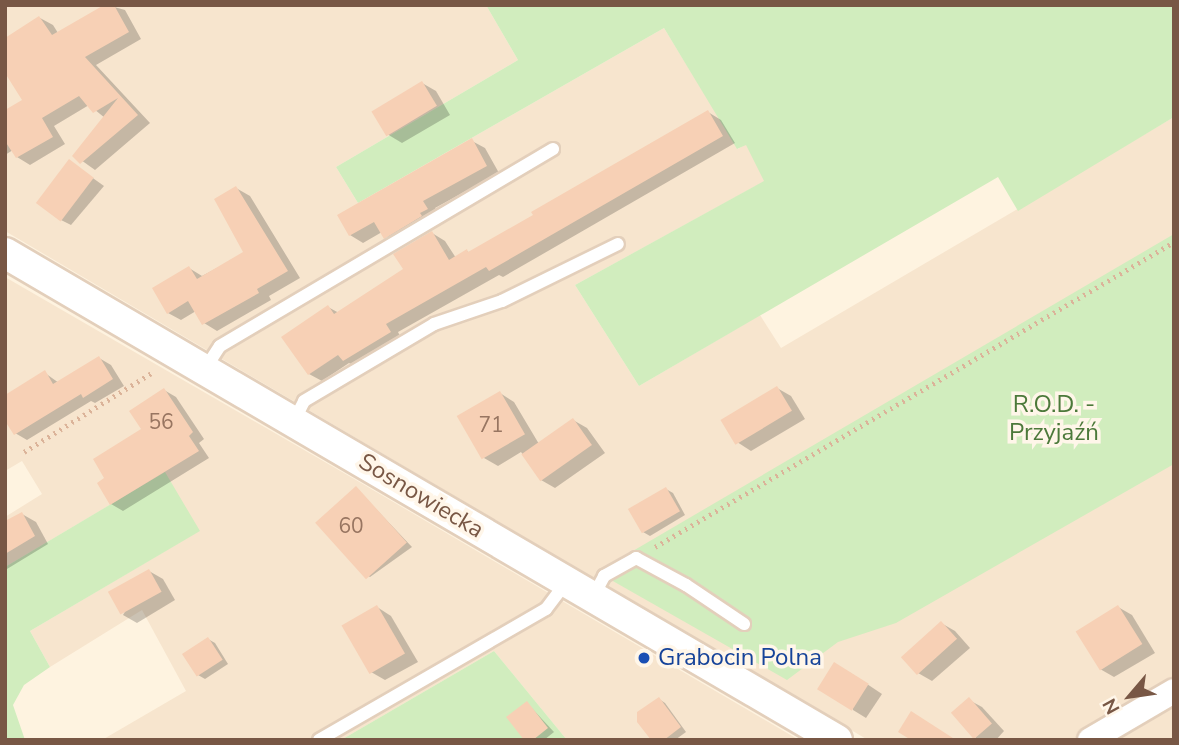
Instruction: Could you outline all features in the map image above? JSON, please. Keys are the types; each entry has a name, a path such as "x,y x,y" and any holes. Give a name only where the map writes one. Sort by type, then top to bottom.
{"street":[{"name":"Sosnowiecka","path":"5,253 837,740"},
{"path":"1090,740 1174,691"}],"lane":[{"path":"205,369 220,346 553,149"},
{"path":"294,421 304,401 434,324 502,301 618,244"},
{"path":"593,598 604,576 636,558 686,585 744,624"},
{"path":"319,740 546,610 566,582"}],"path":[{"path":"636,558 1174,242"},
{"path":"24,452 151,374 170,349"}],"shaded area":[{"path":"5,5 486,5 518,60 336,167 358,203 664,28 738,149 746,144 765,181 575,285 639,386 760,315 781,348 1174,117 1174,740 868,740 5,231"},
{"path":"5,277 799,740 567,740 494,651 341,740 102,740 186,691 142,610 50,667 30,631 199,531 164,473 5,567 5,517 42,494 22,461 5,471"}],"green space":[{"path":"486,5 1174,5 1174,117 1018,211 998,177 639,386 575,285 764,181 746,145 737,149 664,28 358,203 336,167 518,60"},
{"name":"R.O.D. - Przyjaźń","path":"1174,234 1174,464 896,623 838,642 787,680 597,572"},
{"path":"165,472 200,531 30,631 50,667 24,685 13,705 25,740 5,740 5,567"},
{"path":"494,651 567,740 341,740"}],"building":[{"path":"104,5 114,5 129,32 85,57 138,115 80,164 72,156 118,98 93,113 79,96 42,118 53,137 16,158 5,141 5,110 22,100 5,73 5,38 39,16 52,35"},
{"path":"422,81 437,106 386,136 371,111"},
{"path":"708,110 723,136 489,271 486,267 386,324 391,332 343,361 338,355 308,375 281,337 328,305 334,314 403,269 393,254 432,231 449,260 467,249 468,252 533,215 531,212"},
{"path":"472,138 487,166 423,201 428,209 420,213 422,216 384,239 374,222 349,236 337,215"},
{"path":"69,159 94,178 61,222 36,203"},
{"path":"236,186 288,271 257,289 259,293 202,325 188,301 167,314 152,288 189,266 197,279 243,252 214,199"},
{"path":"99,356 113,379 83,398 81,394 14,435 5,421 5,395 45,370 53,384"},
{"path":"777,386 792,411 735,445 720,420"},
{"path":"164,388 193,432 189,436 199,451 110,505 97,483 104,478 93,459 141,429 129,411"},
{"path":"500,391 525,434 482,459 457,416"},
{"path":"573,418 592,445 540,481 521,454"},
{"path":"356,486 407,542 366,579 315,523"},
{"path":"666,487 680,511 642,533 628,509"},
{"path":"22,512 35,536 5,554 5,521"},
{"path":"149,569 162,592 120,615 108,592"},
{"path":"377,605 405,653 369,674 341,626"},
{"path":"1118,605 1142,644 1100,671 1076,631"},
{"path":"941,621 957,639 917,675 901,657"},
{"path":"208,637 223,660 197,677 182,654"},
{"path":"834,662 869,684 852,711 817,689"},
{"path":"659,697 681,727 664,740 651,740 637,722 637,712"},
{"path":"969,697 992,723 974,739 951,713"},
{"path":"527,701 548,728 533,740 524,740 506,717"},
{"path":"911,711 956,740 911,740 898,732"}],"place":[{"name":"Grabocin Polna","path":"644,658"}]}
